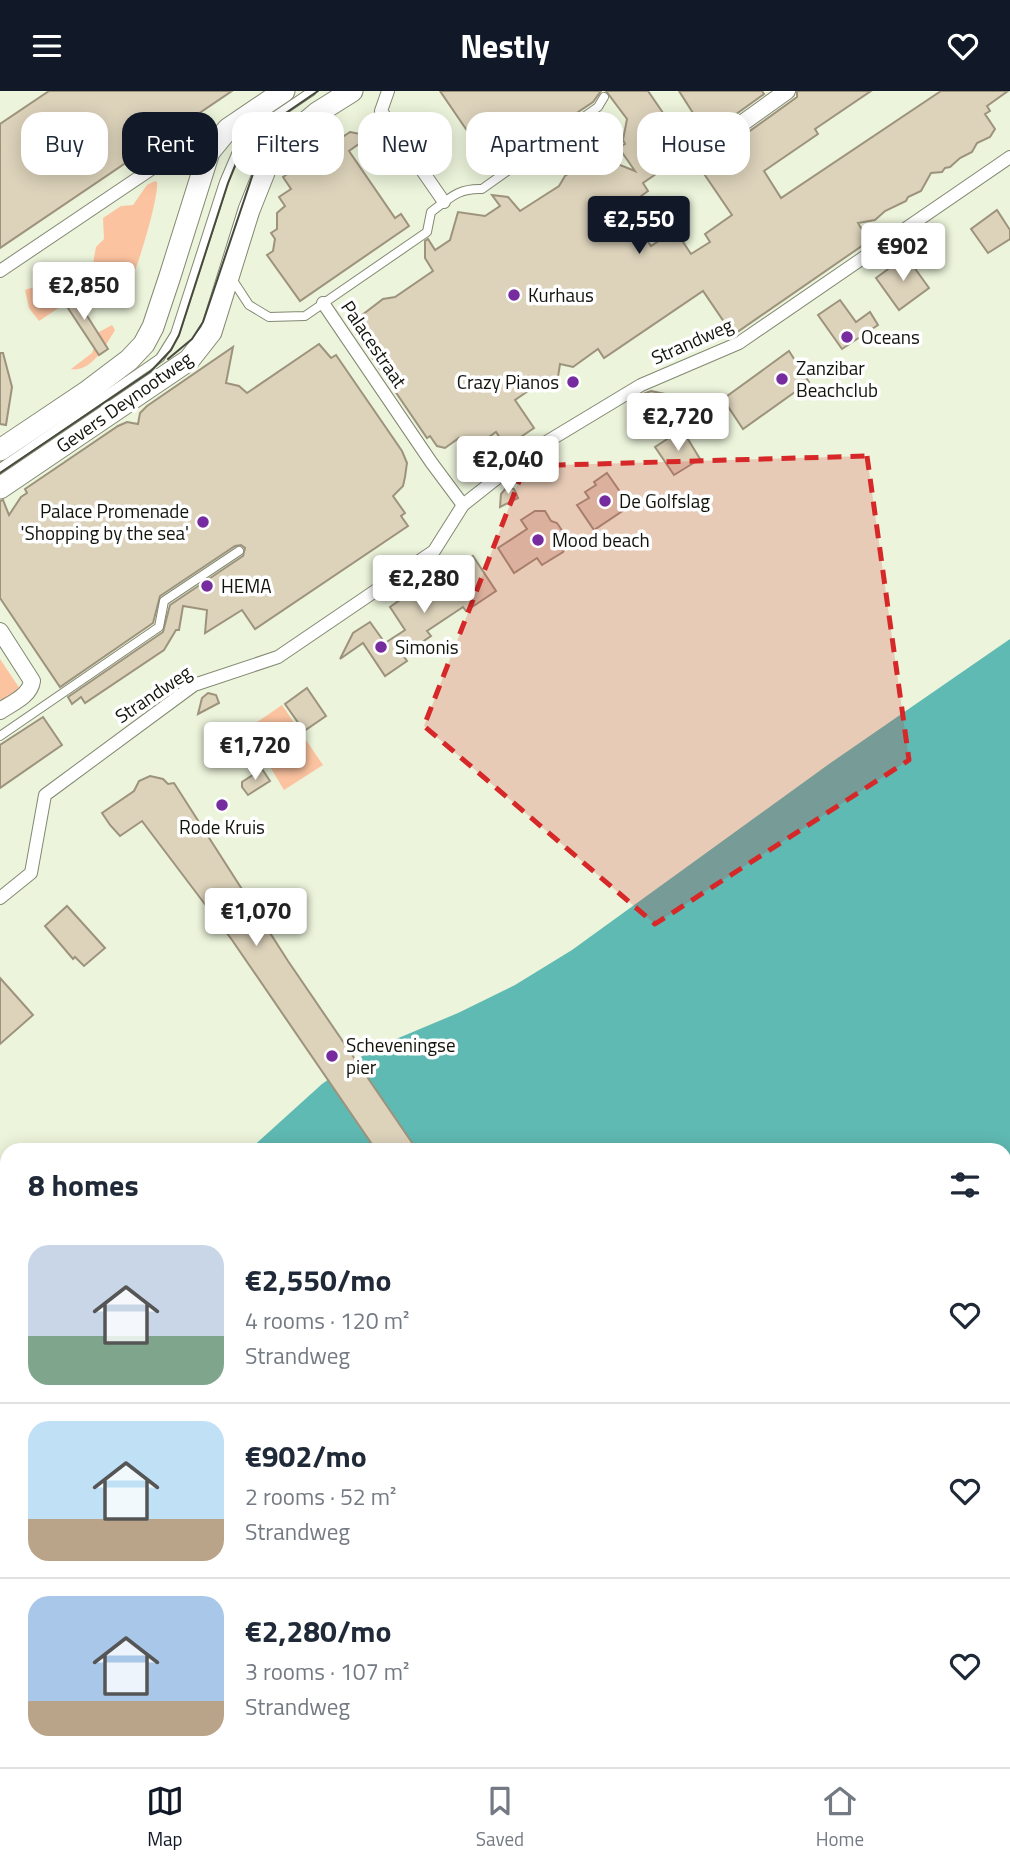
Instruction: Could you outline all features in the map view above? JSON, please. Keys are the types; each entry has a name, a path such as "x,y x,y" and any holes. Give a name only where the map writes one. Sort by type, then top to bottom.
{"main road":[{"name":"Gevers Deynootweg","path":"218,142 228,129 284,91"},
{"name":"Gevers Deynootweg","path":"0,488 189,360 211,332 249,209 276,148 317,113 352,91"},
{"name":"Gevers Deynootweg","path":"0,450 88,391 129,360 144,344 153,327 202,175"}],"street":[{"path":"388,91 381,111 443,202"},
{"path":"750,115 779,93"},
{"name":"Strandweg","path":"0,898 31,873 45,795 194,685 278,657 435,551 463,505 530,452 641,385 740,343 1010,157"},
{"path":"0,271 141,175"},
{"name":"Palacestraat","path":"323,303 463,505"},
{"path":"0,631 32,681 25,695 0,711"}],"lane":[{"name":"Gevers Deynootweg","path":"0,468 160,358 175,334 224,182 239,147 256,130 312,91"},
{"path":"323,303 427,232 431,212 443,202 466,188 482,189 598,107 604,97"},
{"name":"Palacestraat","path":"230,272 234,284 249,305 269,317 305,316 323,303"},
{"path":"0,736 159,627 164,601 239,551"}],"highlighted area":[{"path":"867,456 909,760 655,924 424,726 525,466"}],"shaded area":[{"path":"155,181 155,203 142,250 129,285 121,292 93,273 92,269 96,247 104,239 103,218 121,206 133,205 147,185"},
{"path":"57,279 77,292 77,297 70,305 66,303 39,321 29,308 25,290"},
{"path":"112,325 115,330 97,357 85,367 71,369 92,353 95,345 90,337"},
{"path":"0,659 22,692 0,707"},
{"path":"282,705 323,765 284,790 266,760 260,763 240,734"}],"water":[{"path":"1010,639 1010,1143 257,1143 322,1084 359,1058 377,1047 458,1013 515,985 572,950 829,764"}],"building":[{"path":"49,91 232,91 201,112 122,112 122,165 108,175 108,112 21,112 21,175 108,175 0,248 0,124"},
{"path":"440,91 601,91 593,102 578,112 466,112 466,129"},
{"path":"606,91 648,91 662,112 637,112 637,175 655,175 643,183 648,191 625,208 651,246 675,230 691,254 710,242 705,234 732,215 705,175 750,175 750,131 797,97 797,91 871,91 815,129 818,134 764,171 781,198 941,91 1008,91 987,106 990,111 985,114 995,129 990,137 977,143 972,152 942,172 931,173 921,191 908,197 906,201 885,211 875,220 858,223 869,241 733,335 703,291 604,358 598,349 573,367 560,364 558,377 541,389 534,387 515,400 534,428 506,447 496,432 468,452 459,438 445,448 437,446 430,436 427,438 354,331 353,322 383,299 395,297 433,271 425,258 425,241 428,239 435,250 450,240 458,212 485,216 500,206 492,195 508,197 520,211 559,186 567,175 623,175 623,166 635,171 623,154 627,119"},
{"path":"679,91 762,91 764,94 739,112 692,112"},
{"path":"350,132 358,134 358,145 349,151 358,164 358,175 365,175 395,218 401,214 409,226 300,301 267,255 273,251 275,239 271,233 277,229 277,213 285,206 279,197 291,189 283,177 344,175 344,136"},
{"path":"997,210 1010,230 1010,239 988,253 971,229"},
{"path":"906,256 929,288 899,310 876,278"},
{"path":"63,288 84,311 108,349 99,355 58,293"},
{"name":"Oceans","path":"840,300 856,322 870,312 878,325 842,349 818,315"},
{"name":"Palace Promenade 'Shopping by the sea'","path":"319,344 331,358 336,355 402,451 407,463 405,477 403,486 393,496 405,513 401,516 408,526 255,629 242,610 205,633 207,610 183,606 179,630 176,630 164,650 85,703 81,697 72,704 68,697 163,632 170,605 243,556 245,548 241,545 235,546 160,596 153,623 60,687 0,598 0,501 3,500 9,515 21,497 27,493 25,489 118,426 127,422 138,424 140,413 147,406 233,347 226,383 239,386 247,393"},
{"path":"789,351 809,382 743,429 723,399"},
{"path":"0,353 3,353 12,387 6,425 0,424"},
{"path":"651,391 665,394 655,400 657,403 650,408 645,407 641,400 643,394"},
{"path":"678,432 683,438 686,436 700,459 674,475 655,447"},
{"name":"De Golfslag","path":"607,473 630,506 594,530 577,505 589,498 585,492"},
{"path":"506,488 514,489 518,498 500,507 501,494"},
{"name":"Mood beach","path":"535,511 545,511 551,521 557,523 565,535 566,545 563,552 542,565 537,558 514,573 498,548 527,529 521,520"},
{"path":"473,556 496,591 466,611 463,607 427,631 431,636 403,655 407,661 385,676 363,643 340,659 353,633 370,622 385,643 405,630 390,607 420,586 427,597 447,584 443,577"},
{"path":"307,688 326,716 304,731 285,704"},
{"path":"208,693 216,695 219,703 198,714 202,698"},
{"path":"43,717 62,745 0,788 0,745"},
{"path":"262,769 270,781 248,795 242,782"},
{"name":"Scheveningse pier","path":"150,776 163,779 168,784 174,783 288,961 412,1143 371,1143 232,940 142,821 120,836 110,825 102,813 134,791 139,781"},
{"path":"67,906 105,948 84,966 75,957 73,959 45,926"},
{"path":"0,978 33,1015 0,1044"}],"tram line":[{"path":"0,473 151,371 171,350 179,335 240,153 258,132 318,91"},
{"path":"168,359 192,339 203,322 253,175"}],"place":[{"name":"Kurhaus","path":"514,295"},
{"name":"Oceans","path":"847,337"},
{"name":"Zanzibar Beachclub","path":"782,379"},
{"name":"Crazy Pianos","path":"573,382"},
{"name":"De Golfslag","path":"605,501"},
{"name":"Palace Promenade 'Shopping by the sea'","path":"203,522"},
{"name":"Mood beach","path":"538,540"},
{"name":"HEMA","path":"207,586"},
{"name":"Simonis","path":"381,647"},
{"name":"Rode Kruis","path":"222,805"},
{"name":"Scheveningse pier","path":"332,1056"}]}
